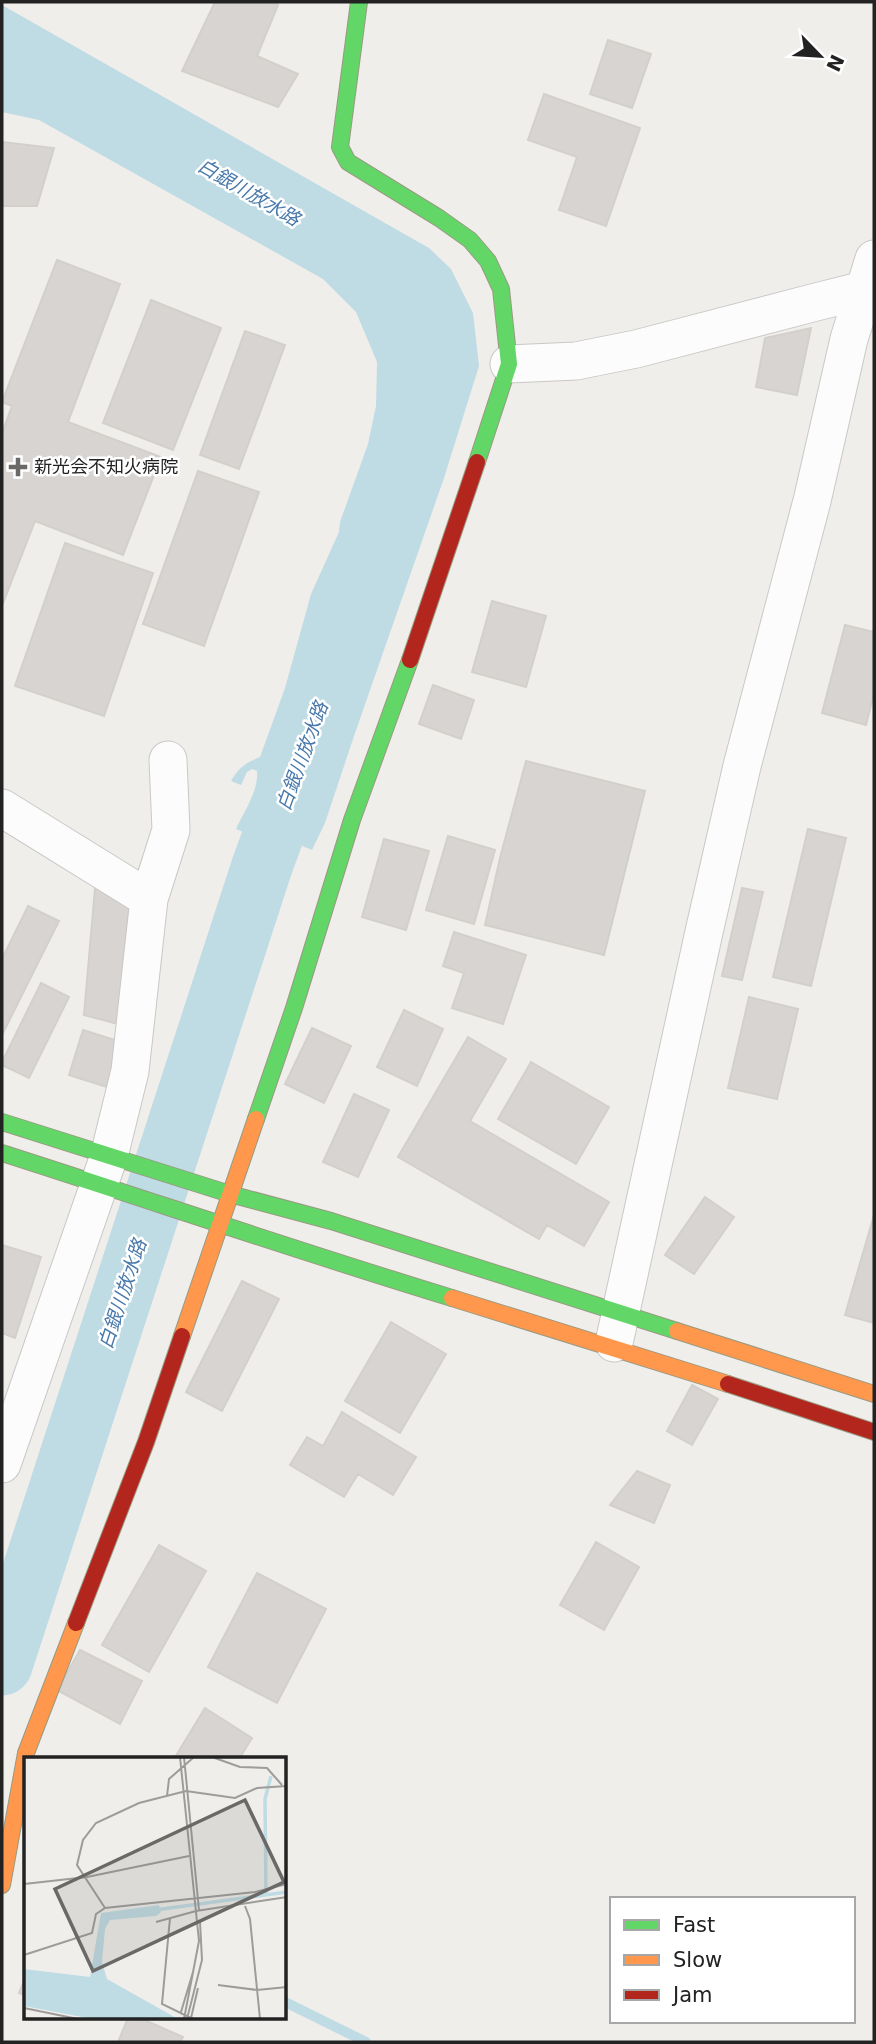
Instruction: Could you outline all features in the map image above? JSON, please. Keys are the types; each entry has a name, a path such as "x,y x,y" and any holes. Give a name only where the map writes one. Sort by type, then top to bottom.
{"street":[{"path":"25,1757 146,1442 295,1008 352,820 438,583 509,364 501,289 488,261 470,240 348,162 340,147 359,2"},
{"path":"509,364 576,361 636,349 871,280"},
{"path":"617,1330 742,766 812,501 849,339 871,280"},
{"path":"2,1464 104,1170 130,1071 149,899 171,830 168,760"},
{"path":"2,808 149,899"},
{"path":"2,1122 220,1222 329,1260 874,1394"},
{"path":"2,1153 230,1194 331,1221 874,1432"},
{"path":"2,1885 24,1764"}],"water":[{"path":"2,5 429,248 451,269 473,313 479,366 444,478 325,823 312,850 293,842 283,864 244,847 250,835 236,829 253,793 257,771 252,769 247,772 241,785 231,781 243,766 260,757 285,688 311,594 339,532 340,522 368,444 376,406 377,362 356,312 323,279 39,120 2,112"}],"building":[{"path":"215,2 272,2 278,5 257,56 298,74 278,107 182,71"},
{"path":"608,40 651,54 632,108 590,94"},
{"path":"544,94 640,128 606,226 559,210 577,157 528,140"},
{"path":"2,142 54,148 37,206 2,206"},
{"path":"57,260 120,284 68,422 161,457 123,555 35,521 2,606 2,433 12,406 2,402"},
{"path":"151,300 221,328 173,450 103,423"},
{"path":"811,328 797,395 756,387 765,338"},
{"path":"245,331 285,345 239,469 200,455"},
{"path":"198,471 259,492 204,646 143,624"},
{"path":"65,543 153,573 104,716 15,686"},
{"path":"492,601 546,616 526,687 472,672"},
{"path":"845,625 874,632 874,693 866,725 822,713"},
{"path":"433,685 474,700 461,739 419,724"},
{"path":"526,761 645,791 604,955 485,925"},
{"path":"808,829 846,838 811,986 773,977"},
{"path":"448,836 495,850 474,924 426,910"},
{"path":"384,839 429,851 406,930 362,917"},
{"path":"95,888 130,898 118,1024 84,1015"},
{"path":"742,888 763,892 742,980 722,976"},
{"path":"28,906 59,921 2,1035 2,959"},
{"path":"454,932 526,955 503,1024 452,1008 464,973 443,966"},
{"path":"41,983 69,997 29,1078 2,1065 2,1062"},
{"path":"749,997 798,1009 777,1099 728,1088"},
{"path":"404,1010 443,1029 417,1086 377,1067"},
{"path":"312,1028 351,1046 324,1103 285,1084"},
{"path":"83,1030 124,1043 110,1088 69,1075"},
{"path":"468,1037 506,1059 470,1121 609,1202 584,1246 547,1225 539,1239 398,1157"},
{"path":"531,1062 609,1107 576,1164 498,1119"},
{"path":"354,1094 389,1110 358,1177 323,1162"},
{"path":"705,1197 734,1217 694,1274 665,1255"},
{"path":"874,1215 874,1323 845,1315"},
{"path":"2,1245 41,1257 15,1338 2,1333"},
{"path":"242,1281 279,1299 222,1411 186,1392"},
{"path":"391,1322 446,1354 400,1433 345,1401"},
{"path":"692,1385 718,1399 692,1445 667,1431"},
{"path":"342,1412 416,1457 393,1495 358,1474 344,1497 290,1465 307,1437 323,1446"},
{"path":"637,1471 670,1485 654,1523 610,1505"},
{"path":"596,1542 639,1567 604,1630 560,1605"},
{"path":"159,1545 206,1571 149,1672 102,1645"},
{"path":"257,1573 326,1609 277,1703 208,1667"},
{"path":"80,1650 142,1681 120,1724 57,1690"},
{"path":"205,1708 252,1738 240,1757 175,1757"},
{"path":"24,1981 24,1995 19,1993"},
{"path":"127,2020 145,2020 183,2037 180,2042 118,2042"}],"waterway":[{"name":"白銀川放水路","path":"2,1665 262,866 294,779"},
{"path":"287,2003 366,2042"}],"traffic: fast":[{"path":"359,2 340,147 348,162 470,240 488,261 501,289 509,364 477,462"},
{"path":"256,1119 294,1008 352,820 410,660"},
{"path":"2,1122 230,1194 331,1221 677,1331"},
{"path":"2,1153 452,1298"}],"traffic: slow":[{"path":"182,1336 256,1119"},
{"path":"452,1298 728,1384"},
{"path":"677,1331 874,1394"},
{"path":"25,1757 76,1623"},
{"path":"2,1885 24,1764"}],"traffic: jam":[{"path":"410,660 477,462"},
{"path":"76,1623 146,1442 182,1336"},
{"path":"728,1384 874,1432"}],"place":[{"name":"新光会不知火病院","path":"18,467"}]}
